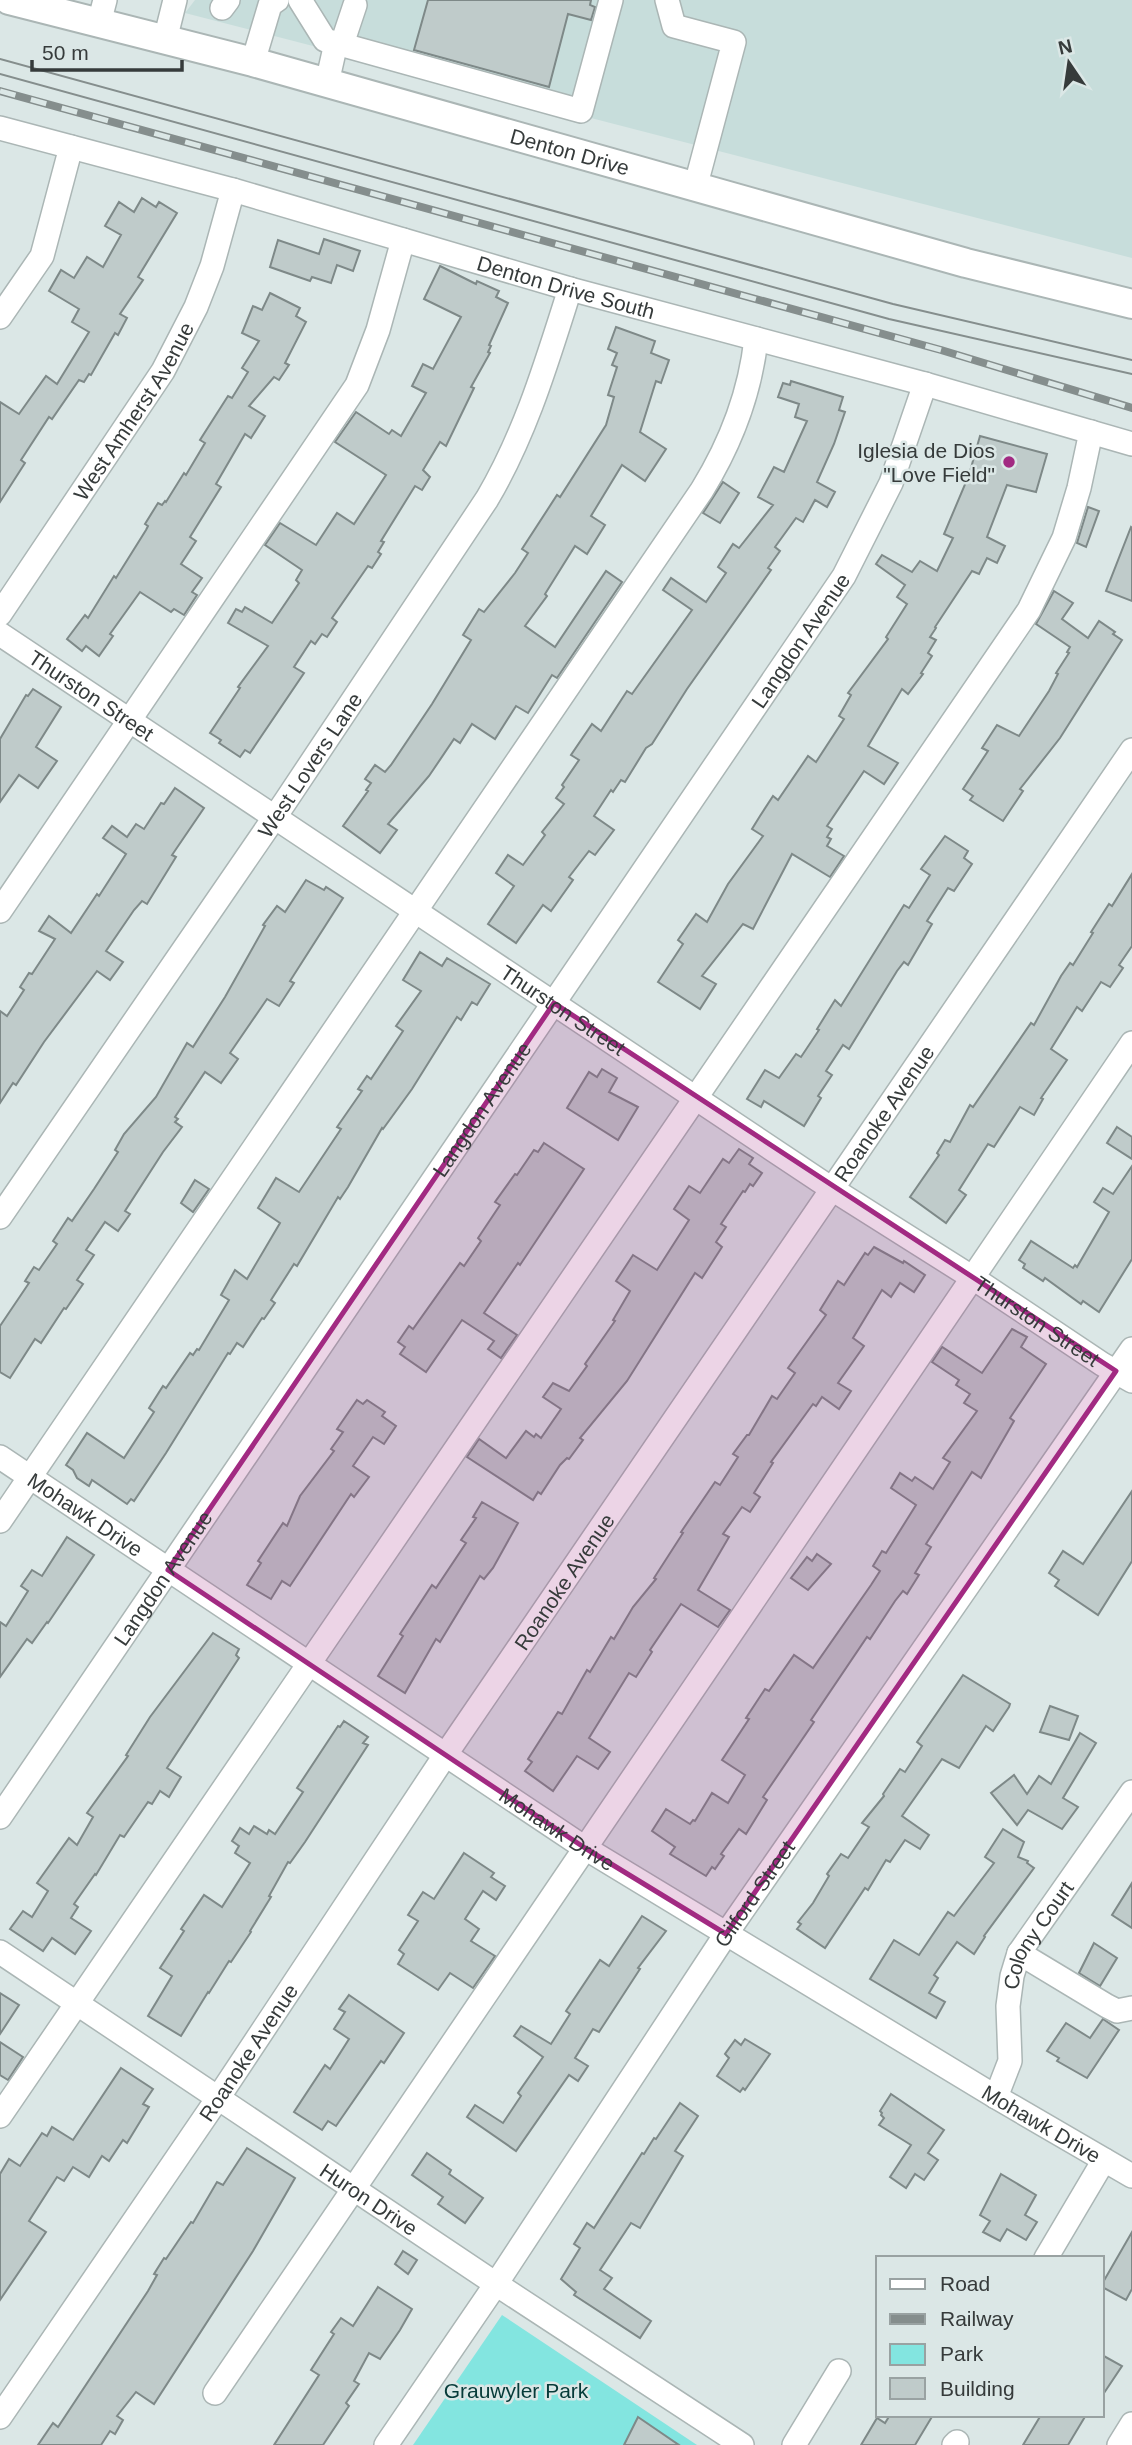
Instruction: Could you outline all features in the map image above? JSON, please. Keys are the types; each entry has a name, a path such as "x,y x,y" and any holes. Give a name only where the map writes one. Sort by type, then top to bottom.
{"main road":[{"name":"Denton Drive","path":"9,0 102,12 165,40 253,62 966,263 1132,304"}],"street":[{"path":"165,40 174,0"},
{"path":"253,62 270,5 277,0"},
{"path":"300,0 326,40 338,46 581,111 611,0"},
{"path":"667,0 674,26 734,42 695,188"},
{"path":"327,83 338,46 355,5"},
{"name":"Denton Drive South","path":"0,128 233,190 570,289 925,384 1132,444"},
{"path":"0,317 43,256 71,147"},
{"name":"West Amherst Avenue","path":"0,614 163,371 196,307 212,266 233,190"},
{"path":"0,911 357,385 379,331 402,240"},
{"name":"West Lovers Lane","path":"0,1217 274,817 487,499 506,467 529,414 570,289"},
{"path":"0,1521 719,463 745,397 757,339"},
{"name":"Langdon Avenue","path":"0,1816 844,576 891,483 925,384"},
{"path":"0,2116 1029,610 1064,538 1079,488 1091,432"},
{"name":"Thurston Street","path":"0,634 832,1189 1124,1376"},
{"name":"Roanoke Avenue","path":"0,2417 218,2098 446,1754 1132,750"},
{"path":"215,2393 1132,1043"},
{"name":"Gilford Street","path":"386,2445 496,2284 726,1934 1124,1376 1132,1349"},
{"name":"Mohawk Drive","path":"0,1457 585,1848 996,2097 1132,2176"},
{"name":"Colony Court","path":"996,2097 1010,2061 1008,2006 1012,1976 1019,1953 1132,1792"},
{"name":"Huron Drive","path":"0,1952 742,2445"},
{"path":"1019,1953 1117,2011 1132,2008"},
{"path":"1047,2256 1104,2160"},
{"path":"794,2445 839,2371"},
{"path":"1119,2445 1132,2424"}],"highlighted area":[{"path":"554,1003 1116,1371 726,1934 585,1848 168,1570"}],"shaded area":[{"path":"195,0 1132,0 1132,258 185,13"}],"green space":[{"name":"Grauwyler Park","path":"502,2315 697,2445 413,2445"}],"building":[{"path":"428,0 591,0 590,5 595,7 591,20 568,14 549,87 414,50"},
{"path":"142,198 156,207 159,202 177,213 138,277 143,280 120,314 127,318 118,335 115,333 91,375 89,374 84,382 79,380 52,419 49,417 21,460 25,463 0,502 0,402 19,414 46,376 57,384 89,332 72,322 79,309 49,291 61,270 74,278 87,257 103,267 121,235 105,226 119,202 134,212"},
{"path":"324,239 360,251 353,271 337,265 331,283 312,277 310,281 270,267 278,240 319,254"},
{"path":"440,266 476,284 477,281 499,291 496,297 508,303 489,345 490,353 471,387 474,388 446,446 440,442 423,470 430,477 422,490 415,486 381,541 384,542 378,552 381,554 372,568 368,566 332,618 337,622 327,637 322,634 315,644 311,641 294,667 304,673 250,753 245,750 240,757 219,743 221,740 210,733 240,688 238,687 268,646 228,623 236,609 242,612 245,607 272,623 299,583 296,580 302,570 265,545 280,523 316,545 337,513 354,524 386,475 335,442 356,412 389,434 392,430 401,436 426,393 412,386 423,364 433,369 461,317 424,299"},
{"path":"270,293 300,308 296,316 306,322 285,363 289,365 279,380 274,377 249,406 265,416 251,438 245,434 216,484 221,487 190,537 196,541 181,564 202,578 192,592 197,595 184,615 174,609 171,612 140,592 110,634 113,636 99,656 86,646 82,651 67,639 85,615 88,618 114,576 116,578 146,530 148,526 145,524 158,503 162,505 166,502 184,473 186,475 205,443 200,440 228,396 232,398 248,372 242,368 259,341 242,333 253,306 262,310"},
{"path":"616,327 655,341 651,353 669,360 661,383 656,381 640,432 666,449 645,481 622,465 591,516 605,525 587,554 575,546 545,594 547,596 525,626 555,647 606,571 622,582 557,678 552,675 528,713 516,706 495,739 472,724 460,743 454,739 429,776 388,824 397,830 380,853 343,826 368,791 366,790 371,783 365,779 375,765 385,772 432,704 471,640 463,635 479,609 484,612 515,573 528,553 522,549 557,495 560,497 606,425 614,397 608,395 617,367 612,365 617,353 608,349"},
{"path":"791,381 843,397 839,410 845,412 817,482 835,492 827,507 815,500 803,522 796,518 775,547 780,551 768,568 771,570 625,782 621,780 613,792 611,790 594,816 614,830 595,855 589,851 569,877 573,880 551,911 543,905 516,943 488,924 514,886 496,873 508,855 523,865 545,835 542,832 564,804 556,798 579,760 571,755 592,724 601,731 627,691 632,694 692,610 663,590 671,578 706,602 726,573 718,567 733,544 739,548 773,505 758,497 774,467 784,472 807,421 795,417 799,404 778,397 783,383 790,385"},
{"path":"980,436 1047,454 1036,492 1007,485 987,537 1005,546 997,563 987,558 979,574 972,571 930,637 936,640 928,653 932,656 921,673 923,674 908,694 902,689 868,746 898,763 884,784 864,771 827,826 832,829 827,837 831,839 827,846 844,856 830,877 792,854 753,929 743,924 702,976 716,984 700,1009 658,982 683,944 678,940 696,914 707,922 728,884 763,836 752,829 760,816 773,796 778,800 808,756 816,762 844,719 839,716 851,695 848,693 888,639 886,637 907,604 897,597 905,585 876,564 882,555 912,572 920,561 937,571 953,538 944,534 969,475"},
{"path":"723,482 739,493 720,523 703,513"},
{"path":"1088,507 1099,511 1086,547 1077,543"},
{"path":"1132,528 1132,601 1106,591"},
{"path":"1054,591 1073,603 1062,619 1088,638 1099,621 1122,640 1060,738 1020,789 1023,791 1003,821 970,800 973,796 963,789 988,751 982,748 997,725 1019,736 1049,691 1058,674 1056,673 1069,653 1067,652 1070,647 1036,624"},
{"path":"33,689 61,707 36,747 57,761 38,788 19,775 0,802 0,739 26,695"},
{"path":"175,788 204,808 172,855 176,857 147,904 142,901 134,910 106,951 123,962 110,980 97,971 16,1085 13,1083 0,1103 0,1011 7,1016 24,990 20,987 55,939 39,931 49,916 71,933 126,854 103,838 112,826 127,837 136,824 144,829 161,803 164,804"},
{"path":"945,836 968,851 964,858 972,864 954,891 948,888 927,921 932,924 908,965 904,962 897,971 849,1049 843,1045 826,1071 832,1075 818,1096 821,1098 804,1126 764,1101 761,1107 747,1099 765,1070 779,1078 796,1054 801,1057 835,1000 841,1006 904,905 909,908 930,875 921,869"},
{"path":"1132,874 1132,946 1119,965 1123,968 1110,987 1101,982 1082,1011 1077,1007 1051,1049 1067,1060 1041,1098 1043,1099 1034,1115 1020,1107 994,1147 988,1144 959,1190 966,1195 946,1223 910,1197 939,1155 937,1153 945,1140 950,1142 970,1105 973,1107 1031,1023 1034,1025 1061,976 1070,963 1073,965 1109,904 1112,906"},
{"path":"306,880 324,890 326,887 343,898 290,981 294,983 279,1006 267,999 230,1053 238,1059 221,1083 205,1072 175,1117 178,1119 175,1122 182,1127 125,1211 130,1214 118,1231 105,1222 86,1250 94,1255 77,1280 83,1284 66,1309 64,1308 41,1343 35,1339 10,1378 0,1372 0,1326 29,1283 25,1281 34,1267 39,1270 57,1244 53,1241 68,1218 72,1221 94,1189 118,1152 115,1150 124,1134 156,1097 187,1043 193,1047 225,997 265,926 263,925 277,906 285,912"},
{"path":"420,952 442,966 447,958 490,984 477,1005 472,1002 461,1020 457,1017 412,1089 382,1128 297,1266 294,1264 271,1300 275,1303 243,1347 237,1343 230,1354 228,1353 134,1501 131,1499 127,1504 92,1480 89,1486 77,1478 73,1470 66,1465 87,1433 124,1458 154,1412 149,1408 163,1386 166,1388 190,1353 193,1355 199,1350 229,1300 221,1295 235,1270 247,1279 280,1223 258,1208 276,1178 299,1192 341,1129 337,1127 362,1091 358,1089 367,1076 371,1079 403,1031 396,1026 421,991 403,980"},
{"path":"602,1069 617,1078 609,1092 638,1107 618,1140 567,1108 589,1072 597,1077"},
{"path":"1117,1127 1132,1137 1132,1159 1107,1143"},
{"path":"544,1143 584,1169 520,1265 518,1263 484,1313 517,1335 501,1358 488,1349 494,1341 462,1320 426,1372 400,1354 405,1347 398,1342 409,1326 413,1329 460,1263 464,1266 481,1241 478,1238 500,1205 495,1202 534,1150 538,1152"},
{"path":"739,1149 753,1158 749,1164 762,1173 753,1186 750,1184 745,1192 743,1191 721,1224 726,1227 716,1242 722,1247 702,1278 695,1273 627,1381 580,1438 583,1440 569,1459 560,1465 541,1494 538,1492 533,1500 467,1457 479,1439 506,1458 526,1431 541,1438 561,1409 543,1397 553,1383 569,1391 587,1366 585,1364 615,1321 613,1320 630,1291 616,1281 633,1255 657,1270 689,1220 674,1209 689,1186 700,1193 723,1159 729,1163"},
{"path":"1132,1166 1132,1259 1099,1312 1083,1301 1081,1304 1045,1278 1043,1281 1023,1268 1025,1264 1019,1260 1031,1241 1073,1268 1075,1265 1077,1267 1109,1212 1094,1202 1103,1188 1113,1194"},
{"path":"195,1180 209,1189 193,1212 181,1203"},
{"path":"874,1247 903,1263 904,1261 925,1275 914,1292 900,1283 891,1297 882,1290 853,1338 864,1346 838,1383 851,1391 839,1409 822,1397 816,1406 813,1404 771,1462 773,1463 754,1493 760,1497 750,1512 742,1507 723,1534 729,1537 698,1590 730,1610 718,1627 681,1604 650,1650 652,1652 636,1677 629,1673 589,1738 610,1752 598,1769 577,1756 553,1791 525,1771 532,1762 528,1759 558,1712 562,1714 587,1670 590,1672 611,1637 614,1639 633,1607 656,1579 654,1578 683,1533 681,1532 715,1482 720,1485 738,1457 733,1454 749,1435 772,1396 777,1399 795,1373 788,1368 826,1315 820,1310 838,1281 844,1285 865,1253 868,1255"},
{"path":"1012,1329 1027,1337 1021,1347 1046,1364 1010,1418 1014,1421 981,1478 972,1472 926,1544 931,1547 915,1573 919,1575 907,1594 903,1591 870,1639 867,1637 811,1720 814,1722 763,1797 767,1800 746,1834 739,1829 721,1854 724,1856 715,1869 712,1867 706,1876 670,1854 675,1847 652,1831 666,1809 690,1824 695,1821 712,1793 728,1803 745,1775 722,1760 749,1719 746,1718 765,1689 769,1691 794,1655 813,1668 880,1571 873,1566 882,1551 886,1553 916,1505 891,1488 900,1473 912,1481 915,1477 933,1489 950,1462 943,1458 977,1411 964,1403 970,1394 956,1385 959,1380 932,1362 942,1347 982,1373"},
{"path":"357,1400 363,1404 367,1400 385,1412 382,1416 396,1426 384,1444 373,1437 353,1466 369,1477 354,1497 351,1494 290,1586 282,1581 271,1599 247,1585 261,1563 258,1561 283,1523 287,1526 300,1496 334,1451 331,1449 343,1432 337,1429"},
{"path":"1132,1491 1132,1561 1098,1615 1055,1586 1059,1580 1049,1573 1063,1551 1083,1564"},
{"path":"482,1502 518,1523 493,1568 484,1579 480,1576 440,1642 436,1639 405,1693 378,1676 403,1636 400,1634 432,1585 436,1588 466,1543 461,1540 476,1518 473,1517"},
{"path":"67,1537 94,1555 48,1623 32,1643 27,1639 0,1677 0,1622 6,1626 28,1591 21,1586 32,1570 42,1576"},
{"path":"817,1554 831,1564 808,1590 791,1578 807,1557 812,1561"},
{"path":"213,1633 239,1649 236,1655 239,1658 167,1768 181,1777 169,1797 160,1791 152,1804 148,1802 124,1837 120,1835 96,1875 74,1904 78,1907 71,1918 91,1931 75,1954 52,1938 43,1951 10,1929 23,1911 32,1917 48,1891 37,1883 69,1838 77,1845 93,1817 87,1813 128,1756 126,1755 150,1717"},
{"path":"963,1675 1010,1704 1009,1707 993,1731 986,1726 959,1768 942,1759 902,1816 929,1835 920,1849 905,1840 890,1862 886,1860 868,1890 865,1888 825,1948 797,1929 801,1924 798,1922 813,1903 829,1876 827,1874 841,1854 848,1858 869,1827 862,1823 884,1796 900,1769 905,1772 922,1746 917,1742"},
{"path":"1050,1706 1078,1716 1069,1740 1040,1732"},
{"path":"344,1721 368,1737 363,1743 368,1745 305,1842 290,1863 288,1862 251,1932 208,1992 181,2036 148,2016 172,1976 160,1968 184,1931 181,1929 204,1895 222,1907 250,1863 235,1853 239,1846 232,1841 240,1828 249,1834 254,1826 267,1834 269,1830 275,1834 303,1792 297,1788"},
{"path":"1080,1733 1096,1743 1063,1798 1078,1807 1062,1829 1028,1810 1017,1825 991,1793 1014,1775 1027,1794 1039,1776 1051,1784"},
{"path":"1003,1829 1024,1842 1018,1857 1028,1861 1034,1868 974,1954 957,1942 934,1975 938,1978 929,1993 945,2002 936,2018 870,1979 894,1940 919,1955 948,1912 954,1916 994,1863 985,1857"},
{"path":"464,1853 494,1873 491,1877 505,1886 496,1900 483,1891 465,1919 479,1929 471,1941 495,1956 473,1988 450,1973 438,1990 398,1964 404,1954 399,1950 418,1921 408,1915 423,1892 434,1899"},
{"path":"1132,1883 1132,1928 1112,1915"},
{"path":"642,1916 666,1931 638,1968 640,1969 599,2032 593,2029 575,2058 588,2066 578,2081 569,2075 516,2151 467,2117 475,2105 503,2123 521,2096 518,2093 543,2057 514,2036 521,2026 551,2044 570,2014 566,2011 600,1960 609,1966"},
{"path":"1094,1943 1117,1958 1100,1986 1079,1973"},
{"path":"0,1993 19,2005 0,2034"},
{"path":"349,1995 404,2033 336,2126 328,2121 322,2130 294,2112 325,2065 330,2069 349,2039 334,2029 345,2012 339,2009"},
{"path":"1103,2019 1119,2030 1087,2078 1057,2061 1059,2058 1047,2051 1066,2023 1090,2038"},
{"path":"745,2039 770,2054 745,2090 743,2088 740,2092 717,2076 729,2058 725,2054 735,2040 741,2045"},
{"path":"0,2042 23,2057 8,2080 0,2075"},
{"path":"121,2068 153,2089 143,2104 149,2107 127,2143 123,2140 109,2161 102,2156 89,2177 73,2167 64,2181 57,2177 29,2221 46,2232 0,2300 0,2174 9,2159 20,2166 42,2133 47,2136 52,2127 73,2140"},
{"path":"891,2094 944,2130 928,2153 938,2160 924,2180 915,2174 906,2188 890,2177 911,2145 879,2125 884,2118 880,2111"},
{"path":"680,2103 698,2116 675,2151 683,2156 640,2228 631,2223 600,2270 612,2278 604,2289 651,2321 640,2338 574,2295 576,2292 561,2279 580,2248 574,2244 587,2223 594,2228 642,2153 644,2154 654,2138 656,2139"},
{"path":"247,2148 295,2178 253,2251 154,2404 136,2392 117,2416 123,2420 115,2434 110,2431 101,2445 38,2445 53,2423 58,2427 148,2291 164,2258 166,2259 191,2222 193,2223 217,2182 223,2185"},
{"path":"427,2153 451,2170 449,2174 483,2198 465,2223 438,2204 443,2197 412,2175"},
{"path":"1001,2174 1036,2195 1025,2215 1037,2222 1026,2240 1007,2229 1000,2241 983,2232 990,2221 980,2215"},
{"path":"1132,2232 1132,2289 1126,2300 1104,2288 1104,2281"},
{"path":"403,2251 417,2260 408,2274 395,2264"},
{"path":"378,2287 412,2309 400,2330 380,2359 369,2353 354,2381 359,2384 346,2403 349,2406 323,2445 274,2445 319,2375 311,2370 334,2334 331,2332 341,2318 353,2326"},
{"path":"1104,2356 1122,2366 1104,2393"},
{"path":"638,2417 679,2445 624,2445"},
{"path":"889,2417 932,2417 915,2445 861,2445 877,2418 885,2423"},
{"path":"1040,2417 1085,2417 1068,2445 1023,2445"}],"tram line":[{"path":"0,59 893,304 1132,360"},
{"path":"0,74 889,319 1132,374"}],"railway":[{"path":"0,91 941,350 1132,408"}],"place":[{"name":"Iglesia de Dios \"Love Field\"","path":"1009,462"}]}
